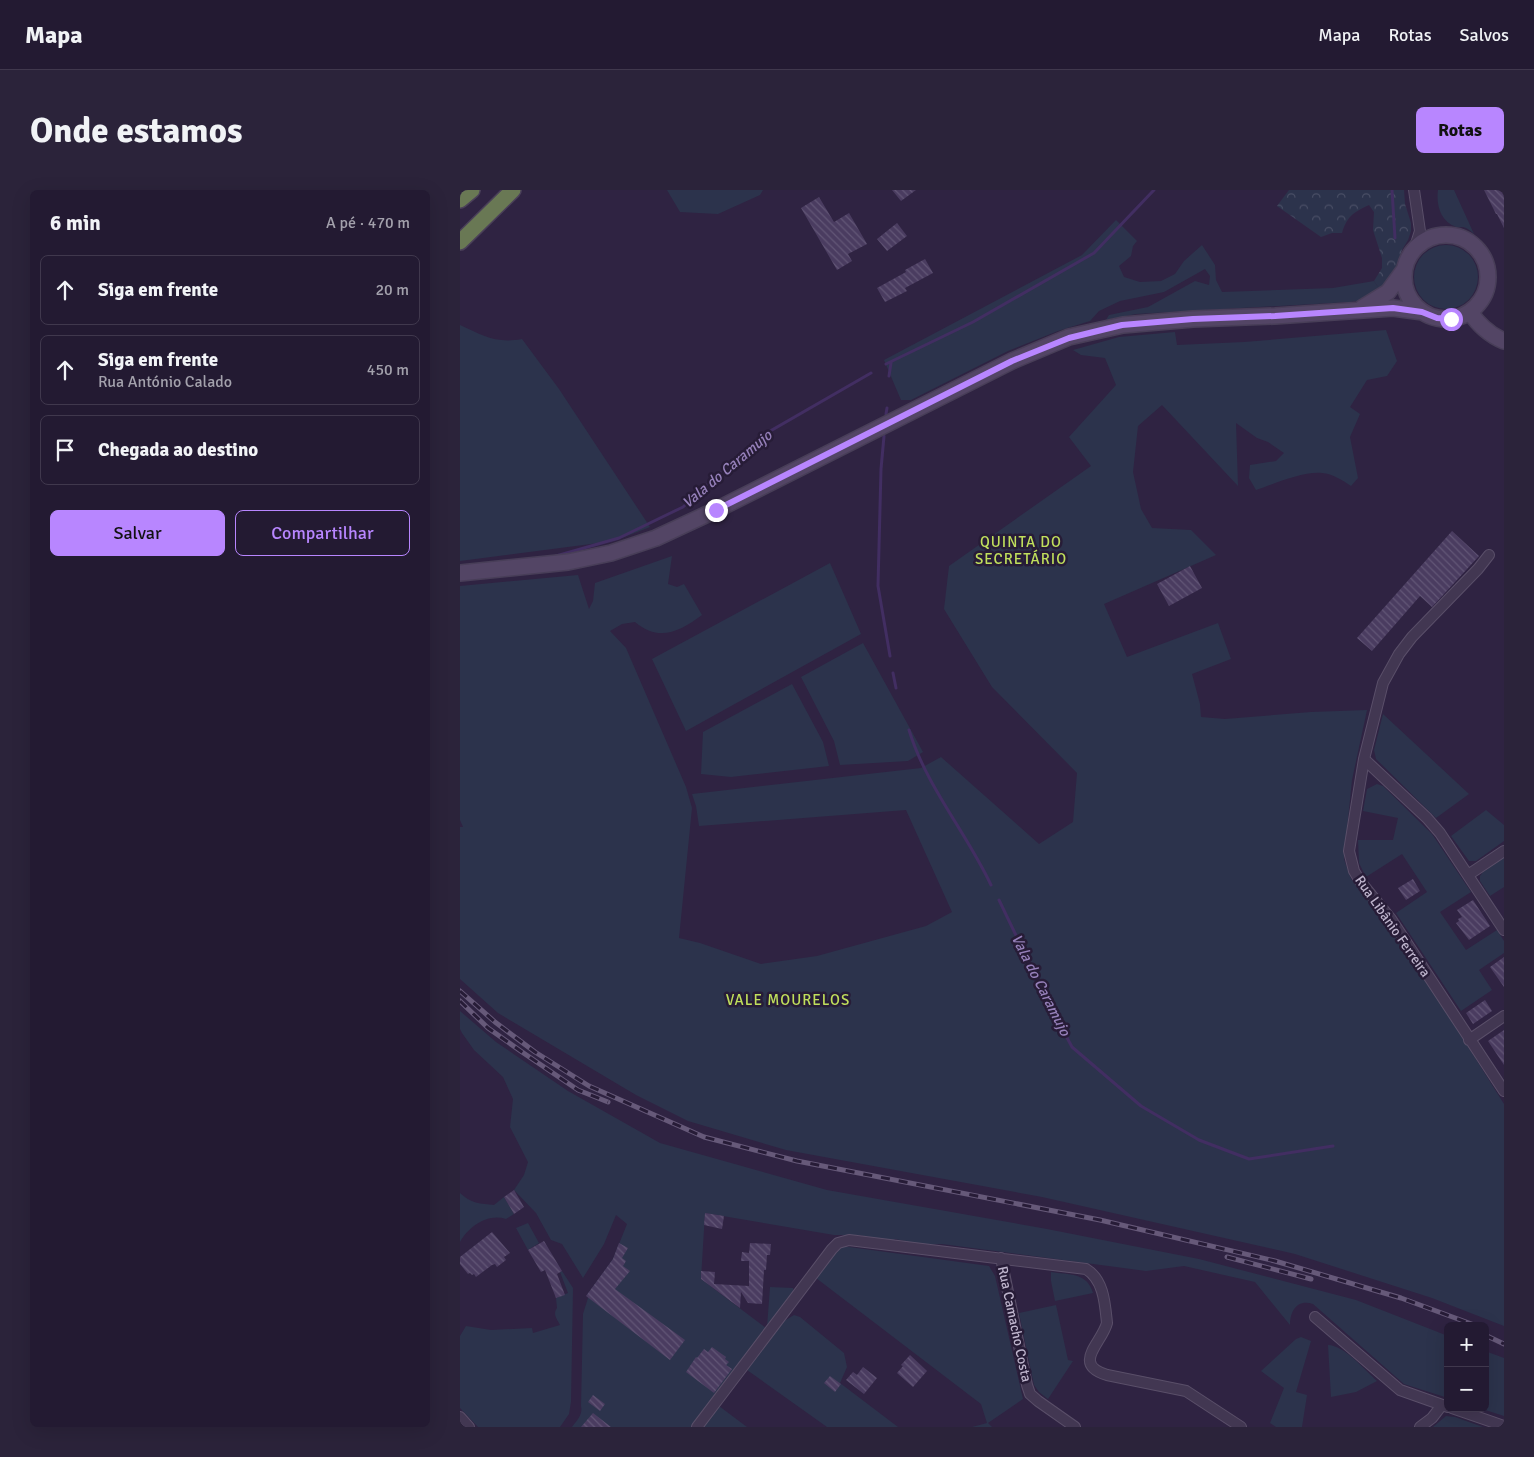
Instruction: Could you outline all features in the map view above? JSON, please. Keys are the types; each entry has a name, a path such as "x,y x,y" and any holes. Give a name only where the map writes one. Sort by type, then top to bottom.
{"highway":[{"path":"460,200 472,190"},
{"path":"460,242 513,190"}],"street":[{"path":"1414,190 1420,231 1414,250"},
{"path":"460,573 568,562 611,553 656,538 716,510 1012,361 1069,338 1122,325 1193,319 1393,308 1422,312 1437,318 1451,319 1470,312 1478,304 1484,294 1488,278 1482,257 1476,248 1467,241 1448,236 1433,237 1422,242 1407,260 1404,270 1404,283 1409,297 1422,312"},
{"path":"1357,310 1375,302 1388,292 1404,270"},
{"path":"1470,312 1476,322 1504,342"},
{"name":"Rua Libânio Ferreira","path":"1489,555 1473,574 1428,618 1399,654 1383,683 1364,759 1350,844 1351,861 1360,881 1396,927 1504,1091"},
{"path":"1364,759 1434,826 1446,841 1504,930"},
{"path":"1468,875 1504,851"},
{"path":"1470,1040 1504,1016"},
{"path":"697,1427 838,1244 849,1240 1086,1269 1094,1274 1101,1288 1107,1323 1105,1330 1091,1353 1092,1367 1098,1372 1107,1375 1186,1391 1241,1427"},
{"name":"Rua Camacho Costa","path":"1001,1258 1030,1394 1076,1427"},
{"path":"1315,1317 1400,1390 1444,1406"},
{"path":"1420,1427 1444,1407"},
{"path":"1464,1412 1504,1426"},
{"path":"460,1417 469,1427"}],"green space":[{"path":"667,190 763,190 760,195 718,214 680,212"},
{"path":"1289,190 1404,190 1411,231 1395,272 1381,291 1374,281 1382,268 1382,258 1373,230 1374,212 1369,205 1352,215 1346,222 1342,233 1332,233 1321,237 1277,206"},
{"path":"1438,190 1454,190 1474,234 1466,228 1456,227 1446,221 1440,212"},
{"path":"1116,220 1137,241 1133,246 1131,256 1119,266 1124,277 1140,282 1161,281 1175,274 1184,261 1202,245 1215,265 1216,280 1222,292 1333,288 1374,281 1381,291 1364,300 1350,302 1136,314 1106,320 1109,315 1148,307 1195,281 1209,285 1210,276 1205,269 1164,292 1120,301 1099,311 1090,321 1058,331 1008,351 911,400 901,400 884,360 1082,255"},
{"path":"1446,245 1458,247 1469,254 1476,265 1478,277 1476,289 1469,300 1458,307 1446,309 1434,307 1423,300 1416,289 1414,277 1416,265 1423,254 1434,247"},
{"path":"460,325 482,335 497,339 522,339 559,389 650,527 614,541 460,561"},
{"path":"1386,330 1397,361 1387,376 1367,380 1350,407 1360,414 1350,437 1358,478 1351,486 1330,475 1315,473 1289,478 1256,490 1249,478 1250,465 1276,461 1284,453 1268,442 1257,438 1236,423 1238,486 1162,405 1138,426 1133,472 1141,509 1152,528 1191,530 1216,555 1104,604 1127,657 1218,623 1231,659 1192,674 1200,704 1201,717 1225,719 1311,712 1367,710 1352,780 1344,859 1351,879 1372,900 1425,978 1504,1104 1504,1326 1432,1298 1295,1254 1042,1197 786,1150 688,1121 636,1095 498,1013 460,979 460,827 463,827 460,820 460,586 578,575 589,609 593,601 595,583 672,556 668,584 677,587 684,584 702,615 685,626 669,632 652,632 635,622 622,624 610,631 626,648 686,787 692,808 679,938 700,943 761,964 817,956 926,926 952,912 906,810 699,826 692,794 921,768 941,757 1039,844 1073,822 1077,773 992,687 944,609 949,566 1091,466 1069,437 1116,385 1105,358 1081,355 1073,350 1119,337 1175,332 1177,345 1244,342"},
{"path":"830,563 861,634 686,731 652,659"},
{"path":"863,643 923,752 908,761 840,765 834,741 801,677"},
{"path":"792,684 823,742 829,766 731,777 701,774 703,732"},
{"path":"1383,714 1469,794 1436,818 1376,759 1374,750"},
{"path":"1377,784 1383,786 1432,834 1471,892 1440,912 1466,950 1497,930 1504,941 1504,953 1479,970 1492,990 1461,1011 1396,913 1427,892 1402,854 1366,877 1359,863 1358,840 1393,840 1398,818 1363,811 1367,789"},
{"path":"1486,810 1504,825 1504,841 1476,861 1469,861 1451,836"},
{"path":"1504,858 1504,887 1490,896 1480,881 1480,876"},
{"path":"460,1011 496,1042 568,1091 660,1143 827,1190 1047,1229 1199,1259 1356,1300 1444,1334 1444,1397 1404,1384 1313,1304 1303,1303 1296,1307 1291,1315 1290,1325 1255,1282 1184,1266 1146,1271 942,1244 924,1245 895,1239 893,1241 858,1235 834,1235 705,1213 701,1279 766,1328 691,1427 572,1427 581,1412 583,1314 588,1298 587,1295 613,1259 627,1224 616,1215 604,1244 583,1278 562,1244 551,1240 536,1213 514,1190 524,1175 528,1162 510,1127 513,1099 503,1077 474,1050 460,1029"},
{"path":"460,1193 472,1201 489,1205 494,1205 504,1197 514,1214 506,1219 492,1218 480,1222 468,1231 460,1242"},
{"path":"528,1223 539,1243 528,1250 516,1228"},
{"path":"842,1246 989,1266 995,1276 1023,1399 988,1423 992,1427 972,1427 987,1423 981,1404 816,1278"},
{"path":"562,1271 573,1288 571,1402 569,1414 560,1427 478,1427 460,1408 460,1336 466,1326 491,1330 532,1328 533,1333 560,1325 555,1315 557,1308 556,1298 568,1293 560,1272"},
{"path":"1051,1272 1071,1274 1082,1278 1090,1286 1093,1293 1055,1301"},
{"path":"770,1287 793,1288 794,1292 767,1327"},
{"path":"1056,1305 1068,1360 1073,1361 1048,1399 1034,1385 1019,1313"},
{"path":"794,1315 800,1317 844,1353 847,1367 840,1383 898,1427 827,1427 747,1370 784,1321"},
{"path":"1301,1337 1311,1341 1296,1392 1307,1395 1302,1427 1276,1427 1270,1423 1284,1388 1261,1371 1296,1339"},
{"path":"1328,1345 1341,1349 1348,1354 1377,1381 1356,1392 1331,1397"},
{"path":"1489,1352 1504,1358 1504,1416 1489,1411"},
{"path":"719,1406 747,1427 704,1427"},
{"path":"1446,1416 1455,1417 1483,1427 1433,1427"}],"building":[{"path":"892,190 916,190 901,201"},
{"path":"1484,190 1504,190 1504,228 1496,214"},
{"path":"819,197 834,222 849,213 867,244 848,254 852,261 837,270 801,208"},
{"path":"897,223 907,236 887,251 877,239"},
{"path":"925,259 933,273 905,288 907,291 885,302 877,288"},
{"path":"1452,531 1479,556 1432,607 1420,596 1372,651 1357,638"},
{"path":"1190,566 1202,588 1169,606 1157,584"},
{"path":"1413,879 1420,891 1406,900 1398,888"},
{"path":"1473,900 1490,926 1469,940 1456,923 1462,917 1457,910"},
{"path":"1504,957 1504,987 1490,967"},
{"path":"1485,1000 1492,1011 1473,1024 1466,1013"},
{"path":"1504,1030 1504,1065 1488,1041"},
{"path":"514,1190 524,1207 514,1214 504,1197"},
{"path":"705,1213 724,1216 722,1229 704,1225"},
{"path":"492,1232 510,1253 504,1257 506,1260 497,1267 495,1264 492,1265 476,1277 474,1274 468,1274 460,1264 460,1257"},
{"path":"544,1241 562,1271 557,1274 565,1295 556,1298 545,1270 541,1272 528,1250"},
{"path":"619,1243 628,1248 622,1258 626,1261 623,1266 630,1271 615,1289 685,1340 670,1360 586,1296 613,1259"},
{"path":"750,1243 771,1244 770,1255 767,1255 766,1270 764,1270 762,1304 748,1303 741,1292 740,1308 701,1279 701,1271 715,1272 714,1284 749,1286 749,1261 741,1261 742,1252 749,1253"},
{"path":"712,1347 726,1357 725,1359 729,1362 726,1365 732,1369 714,1393 686,1372 704,1349 708,1352"},
{"path":"910,1355 927,1371 913,1387 897,1373"},
{"path":"863,1367 877,1378 864,1394 846,1380 853,1372 857,1375"},
{"path":"830,1376 841,1384 835,1392 824,1383"},
{"path":"593,1395 605,1404 600,1411 588,1402"},
{"path":"593,1413 611,1427 581,1427"}],"waterway":[{"name":"Vala do Caramujo","path":"886,364 973,322 1094,253 1154,190"},
{"name":"Vala do Caramujo","path":"1392,190 1395,238"},
{"name":"Vala do Caramujo","path":"889,376 891,363"},
{"name":"Vala do Caramujo","path":"556,556 619,538 683,507 760,437 871,373"},
{"name":"Vala do Caramujo","path":"886,414 887,408"},
{"name":"Vala do Caramujo","path":"884,436 881,469 878,586 890,656"},
{"name":"Vala do Caramujo","path":"893,673 896,688"},
{"name":"Vala do Caramujo","path":"909,730 925,770 991,885"},
{"name":"Vala do Caramujo","path":"999,900 1072,1047 1141,1106 1199,1140 1249,1159 1333,1146"}],"railway":[{"path":"460,991 495,1022 535,1052 589,1086 704,1137 797,1161 1100,1220 1275,1261 1401,1298 1466,1322"},
{"path":"460,1001 488,1028 522,1052 578,1090 608,1102"},
{"path":"1227,1257 1311,1279"},
{"path":"1489,1337 1504,1344"}],"district":[{"name":"QUINTA DO SECRETÁRIO","path":"1021,550"},
{"name":"VALE MOURELOS","path":"788,1000"}],"route":[{"path":"716,510 1012,361 1069,338 1122,325 1193,319 1275,316 1393,308 1422,312 1437,318 1451,319"}]}
